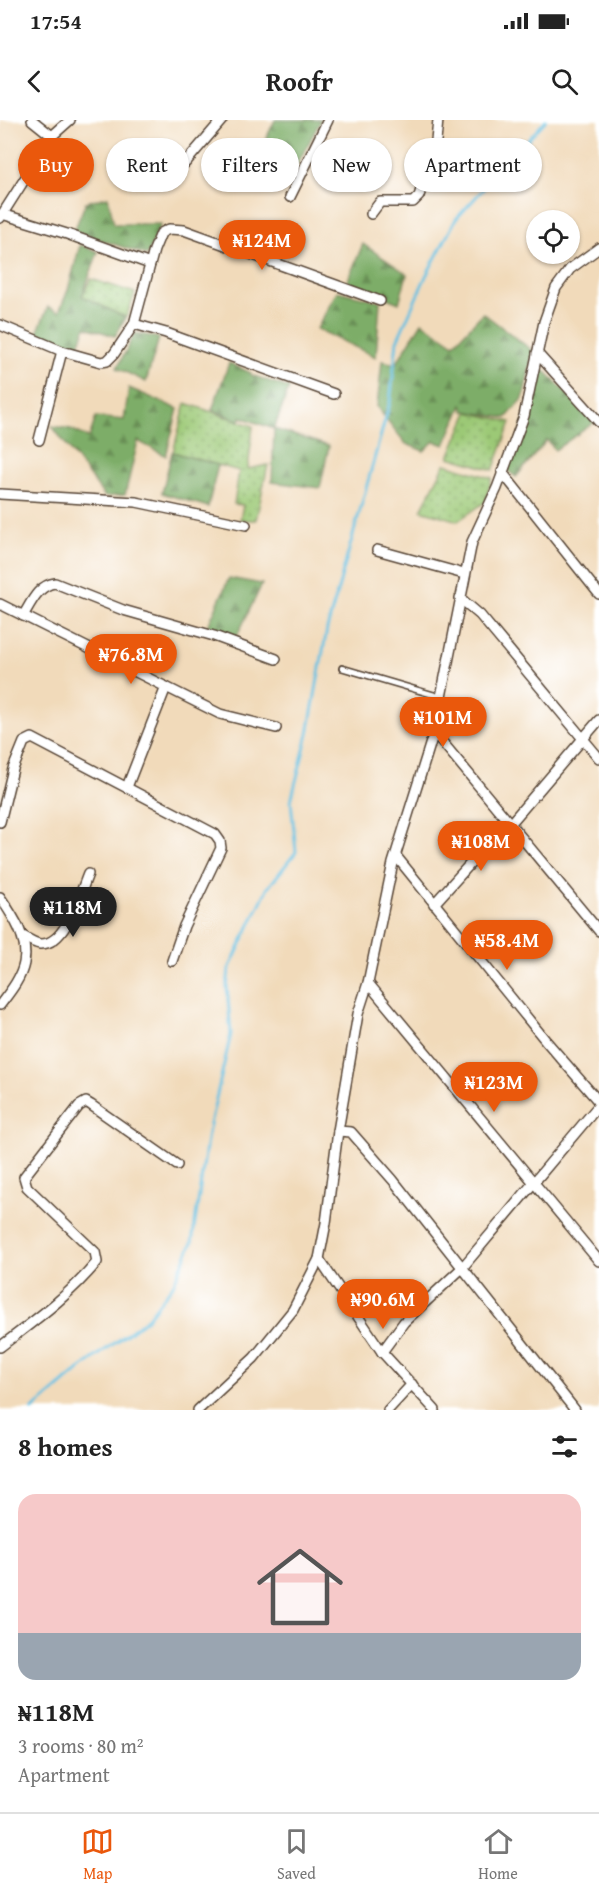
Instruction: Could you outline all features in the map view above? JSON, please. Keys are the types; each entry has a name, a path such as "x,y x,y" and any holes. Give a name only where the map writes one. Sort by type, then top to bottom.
{"street":[{"path":"32,120 52,136"},
{"path":"70,120 52,136 1,216 67,234 150,264"},
{"path":"189,158 222,120"},
{"path":"290,197 328,120"},
{"path":"371,214 380,202 413,202 419,196 436,141 438,120"},
{"path":"0,325 62,351 101,362 107,361 134,324 161,233 169,229 184,230 380,301"},
{"path":"198,1410 254,1358 293,1310 319,1259 358,1014 368,983 396,856 434,732 472,542 524,416 544,322 556,288 570,269 599,248"},
{"path":"134,324 334,394"},
{"path":"39,440 62,351"},
{"path":"537,353 599,422"},
{"path":"502,472 599,594"},
{"path":"0,494 136,502 246,525"},
{"path":"377,550 464,574"},
{"path":"23,616 39,590 48,584 55,583 123,610 214,636 276,659"},
{"path":"460,598 480,615 599,758"},
{"path":"0,605 220,714 276,728"},
{"path":"127,787 166,687"},
{"path":"434,904 599,720"},
{"path":"434,732 599,931"},
{"path":"0,822 14,769 24,742 32,738 214,834 221,848 184,926 172,961"},
{"path":"382,1352 404,1322 462,1268 599,1104 396,856"},
{"path":"23,936 38,944 46,943 56,937 69,923 88,874"},
{"path":"0,897 23,936 24,963 15,984 0,1005"},
{"path":"368,983 599,1261"},
{"path":"0,1347 54,1306 82,1281 97,1262 95,1252 27,1187 24,1177 79,1106 86,1102 91,1105 177,1165"},
{"path":"338,1131 351,1132 393,1180 575,1410"},
{"path":"319,1259 382,1352 435,1410"},
{"path":"388,1410 412,1384"}],"lane":[{"path":"342,668 441,697"}],"green space":[{"path":"275,120 321,120 299,161 299,138 266,138"},
{"path":"108,197 114,224 161,224 147,255 74,231 86,202"},
{"path":"363,244 407,274 399,303 347,282"},
{"path":"80,245 98,252 82,296 126,318 115,336 86,327 77,349 37,333 48,307 59,312 68,290"},
{"path":"91,279 135,293 126,318 82,296"},
{"path":"337,291 380,301 376,357 317,329"},
{"path":"483,313 533,351 523,399 506,418 464,411 462,405 445,445 434,441 424,451 406,444 377,407 382,361 396,364 422,322 454,344"},
{"path":"135,333 159,338 146,382 117,368"},
{"path":"229,363 251,375 289,388 274,429 241,417 240,421 212,410"},
{"path":"542,368 595,422 555,450 547,440 516,477 507,470"},
{"path":"129,388 178,409 166,456 138,441 125,495 105,497 52,426 71,429 89,438 96,417 124,420"},
{"path":"186,403 253,426 248,469 268,465 256,520 240,520 243,505 234,504 239,471 173,452"},
{"path":"468,412 511,422 493,470 449,457"},
{"path":"274,429 329,446 320,488 272,482"},
{"path":"172,452 218,465 208,507 162,493"},
{"path":"445,464 492,478 485,502 458,521 421,510"},
{"path":"229,578 262,584 236,638 207,628"}],"waterway":[{"path":"32,1410 86,1364 146,1320 173,1285 192,1243 208,1133 231,1034 227,987 229,969 267,889 296,852 291,801 308,734 327,629 390,402 397,341 426,276 456,219 546,120"}]}
